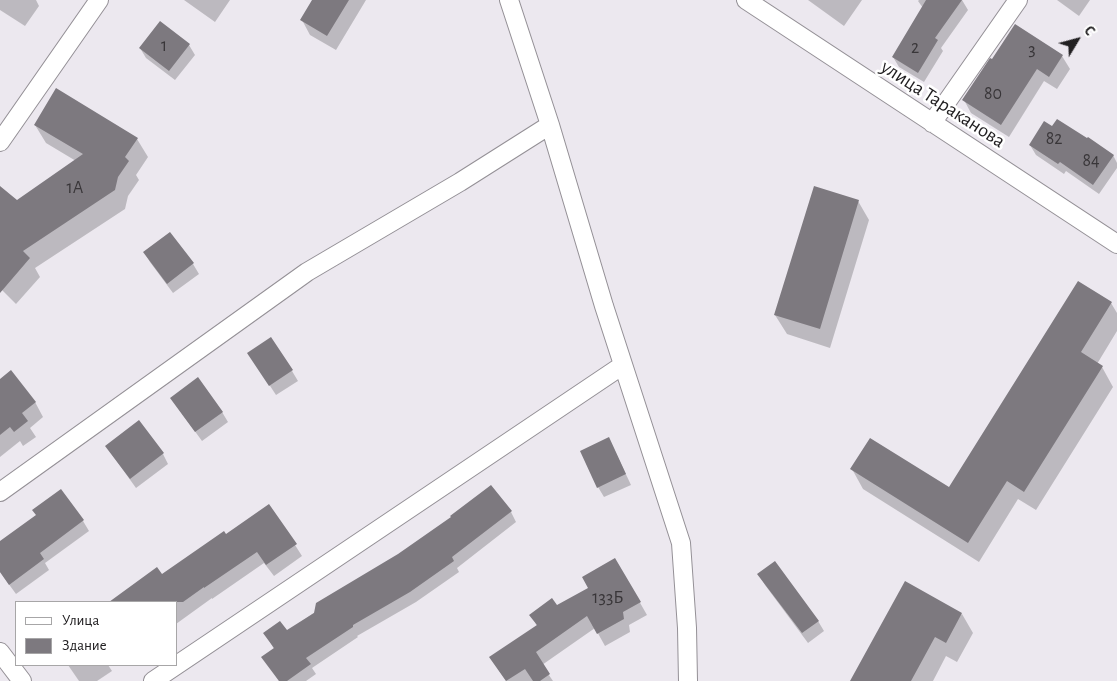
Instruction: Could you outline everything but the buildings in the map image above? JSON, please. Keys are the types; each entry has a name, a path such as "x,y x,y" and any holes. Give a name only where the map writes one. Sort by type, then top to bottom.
{"street":[{"path":"0,142 99,0"},
{"path":"509,0 550,125 604,306 681,543 687,628 688,681"},
{"name":"улица Тараканова","path":"746,0 1117,244"},
{"path":"932,123 1018,0"},
{"path":"0,492 307,272 460,182 550,125"},
{"path":"178,664 623,365"},
{"path":"0,652 22,681"},
{"path":"153,681 175,666"}]}
